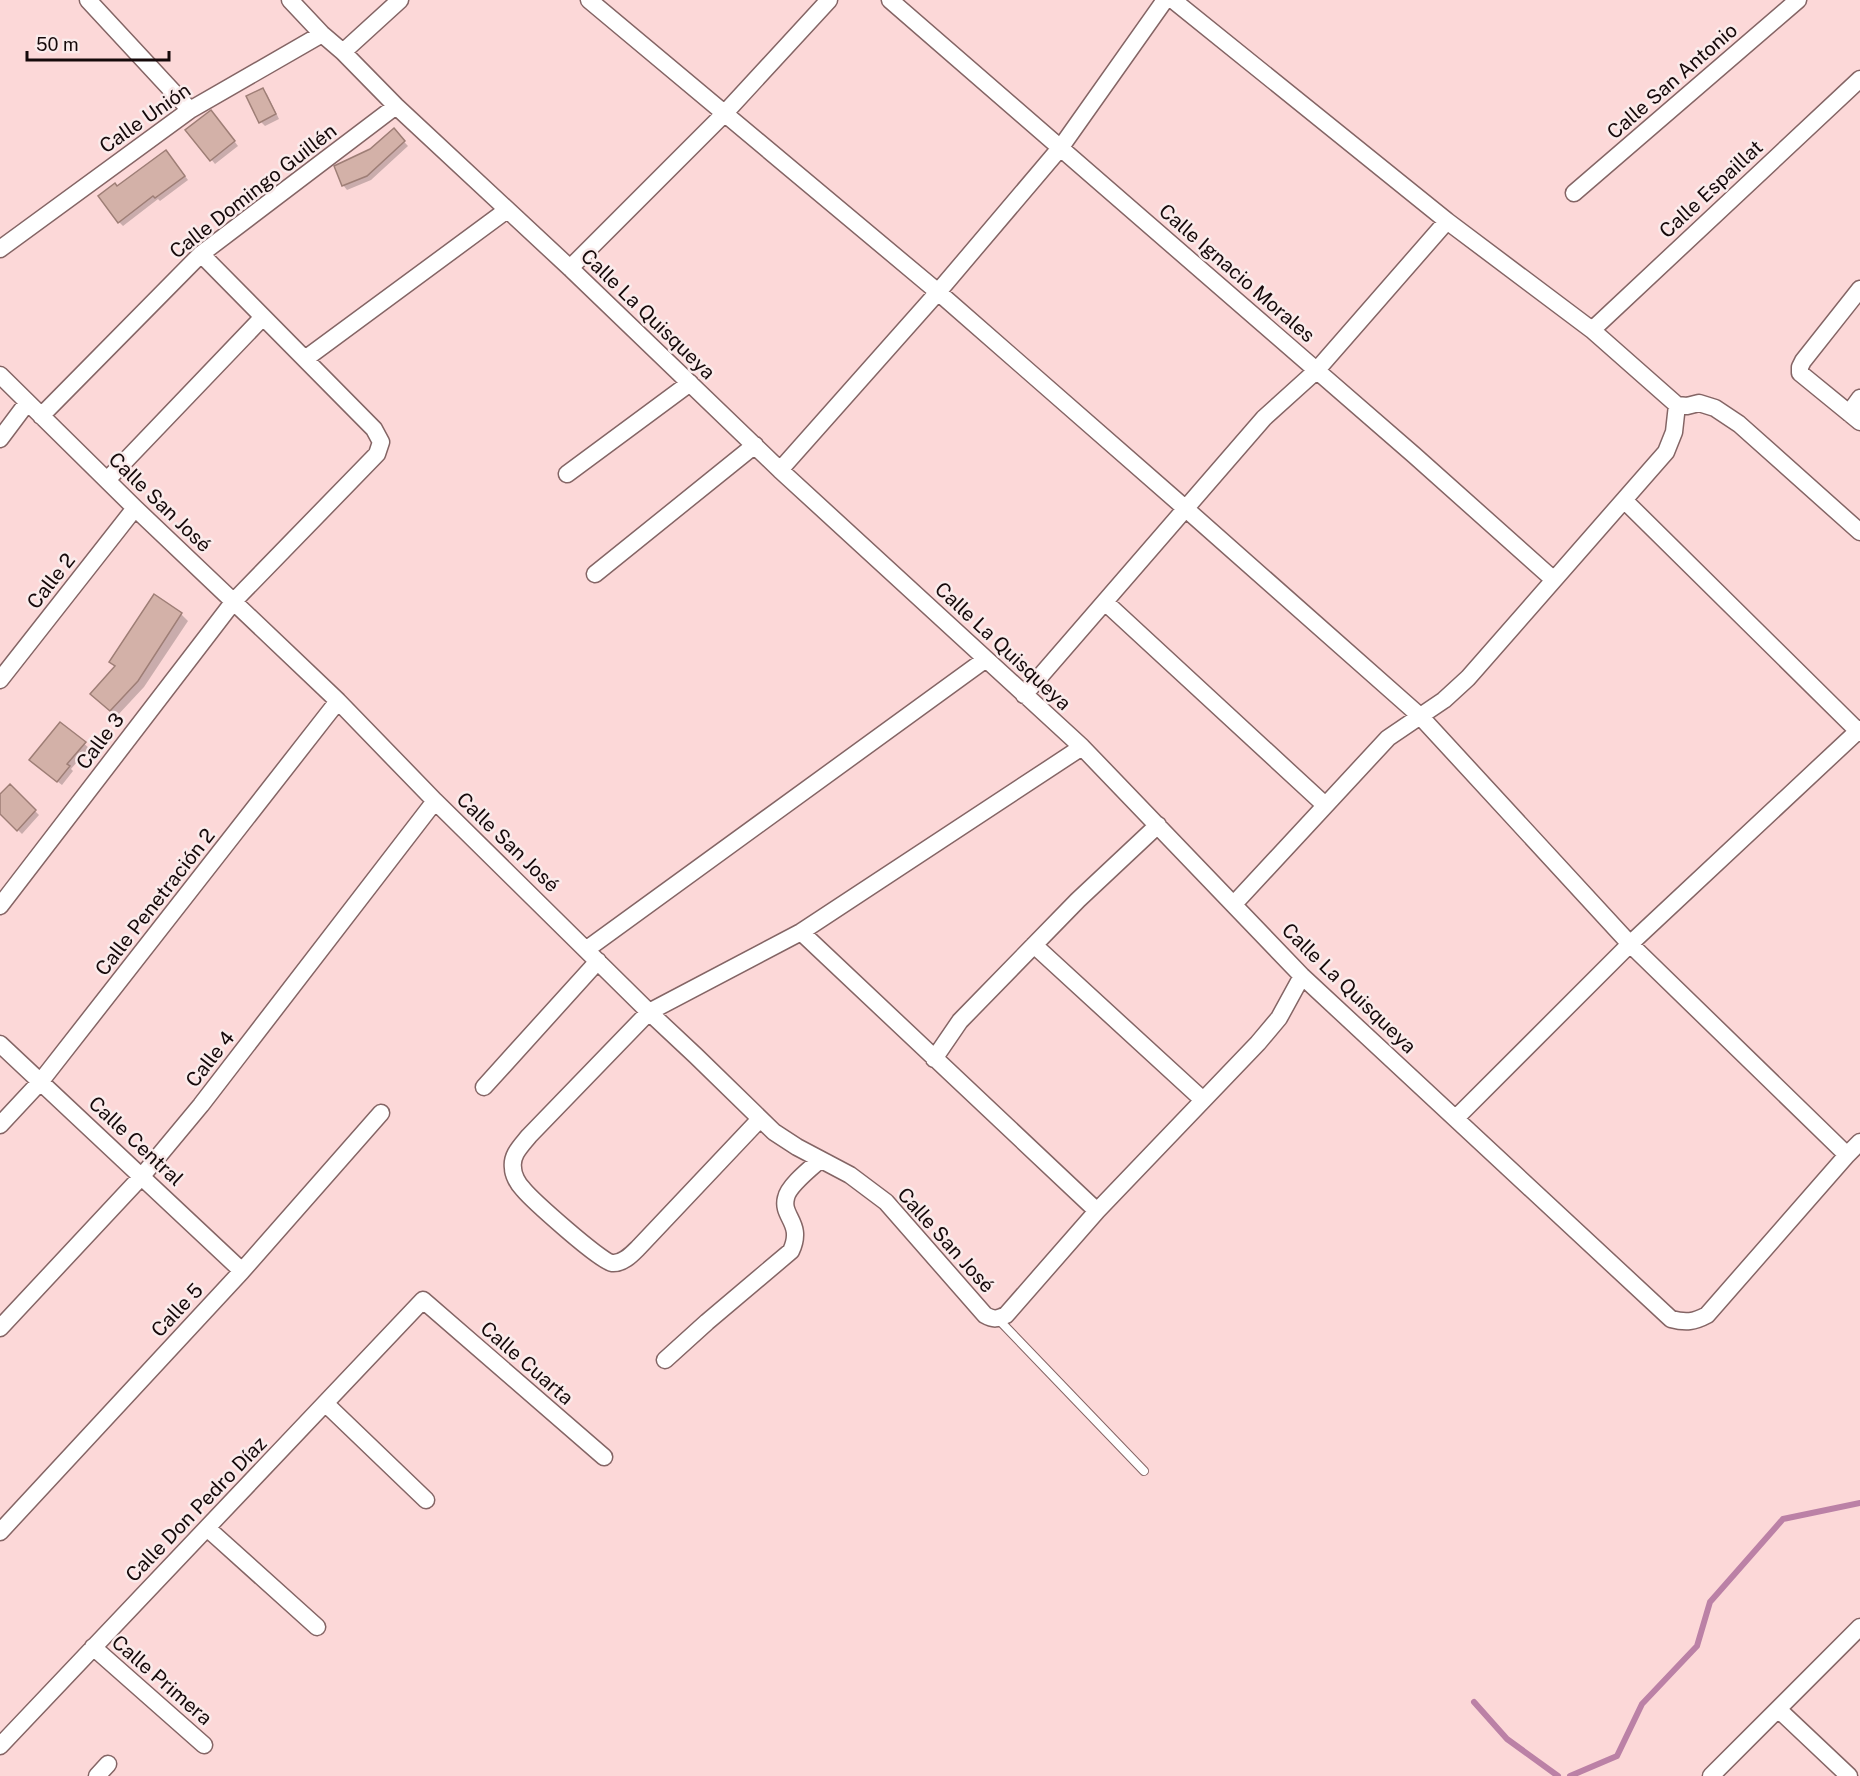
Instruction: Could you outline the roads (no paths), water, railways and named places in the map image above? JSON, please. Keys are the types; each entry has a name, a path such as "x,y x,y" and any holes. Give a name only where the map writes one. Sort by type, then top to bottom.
{"street":[{"path":"88,0 190,110"},
{"name":"Calle La Quisqueya","path":"290,0 396,106 570,268 780,470 1082,747 1302,976 1671,1319 1685,1322 1695,1321 1707,1315 1846,1155"},
{"path":"343,52 400,0"},
{"path":"590,0 938,292 1420,716 1630,944 1846,1155 1860,1142"},
{"path":"570,268 724,114 829,0"},
{"name":"Calle Ignacio Morales","path":"890,0 1414,455 1554,580"},
{"path":"780,470 938,292 1061,147 1165,0"},
{"path":"1173,0 1447,221 1592,330 1677,405 1688,406 1699,403 1715,408 1739,424 1860,532"},
{"name":"Calle San Antonio","path":"1574,193 1798,0"},
{"name":"Calle Unión","path":"0,249 190,110 322,34"},
{"name":"Calle Espaillat","path":"1592,330 1860,79"},
{"name":"Calle Domingo Guillén","path":"41,416 201,254 396,106"},
{"path":"201,254 305,360 507,210"},
{"path":"1024,694 1264,418 1316,371 1447,221"},
{"path":"1860,289 1800,367 1800,373 1804,378 1855,417 1860,398"},
{"path":"107,480 263,317"},
{"name":"Calle 3","path":"0,906 234,601 377,454 381,442 374,429 305,360"},
{"name":"Calle San José","path":"0,375 135,508 339,701 435,801 760,1119 774,1132 850,1175 886,1202 985,1315 998,1319"},
{"path":"567,474 690,383"},
{"path":"0,439 27,403"},
{"path":"1233,904 1388,738 1444,700 1468,678 1666,452 1674,432 1677,405"},
{"path":"595,574 755,445"},
{"path":"1456,1118 1630,944 1859,731 1624,500"},
{"name":"Calle 2","path":"0,680 135,508"},
{"path":"1105,602 1325,805"},
{"path":"484,1087 592,955 986,659"},
{"name":"Calle Penetración 2","path":"0,1125 41,1082 339,701"},
{"path":"760,1119 639,1247 619,1262 611,1263 593,1252 523,1190 513,1170 513,1160 517,1151 649,1012 801,932 1082,747"},
{"name":"Calle 4","path":"0,1328 142,1176 201,1105 435,801"},
{"path":"934,1059 960,1022 1078,900 1158,825"},
{"path":"801,932 1097,1211"},
{"path":"1034,945 1203,1100"},
{"path":"998,1319 1006,1315 1097,1211 1258,1043 1279,1018 1302,976"},
{"name":"Calle Central","path":"0,1044 242,1271"},
{"name":"Calle 5","path":"0,1532 242,1271 381,1113"},
{"path":"665,1359 791,1251 796,1240 795,1228 786,1206 786,1197 820,1160"},
{"name":"Calle Don Pedro Díaz","path":"0,1746 423,1300"},
{"name":"Calle Cuarta","path":"423,1300 604,1457"},
{"path":"326,1404 426,1500"},
{"path":"207,1528 317,1627"},
{"path":"1711,1776 1860,1627"},
{"name":"Calle Primera","path":"93,1647 204,1745"},
{"path":"1779,1710 1841,1772"}],"lane":[{"path":"998,1319 1144,1471"}],"waterway":[{"path":"1570,1776 1617,1756 1642,1704 1697,1646 1710,1602 1783,1519 1860,1503"},
{"path":"1474,1702 1507,1739 1558,1776"}]}
